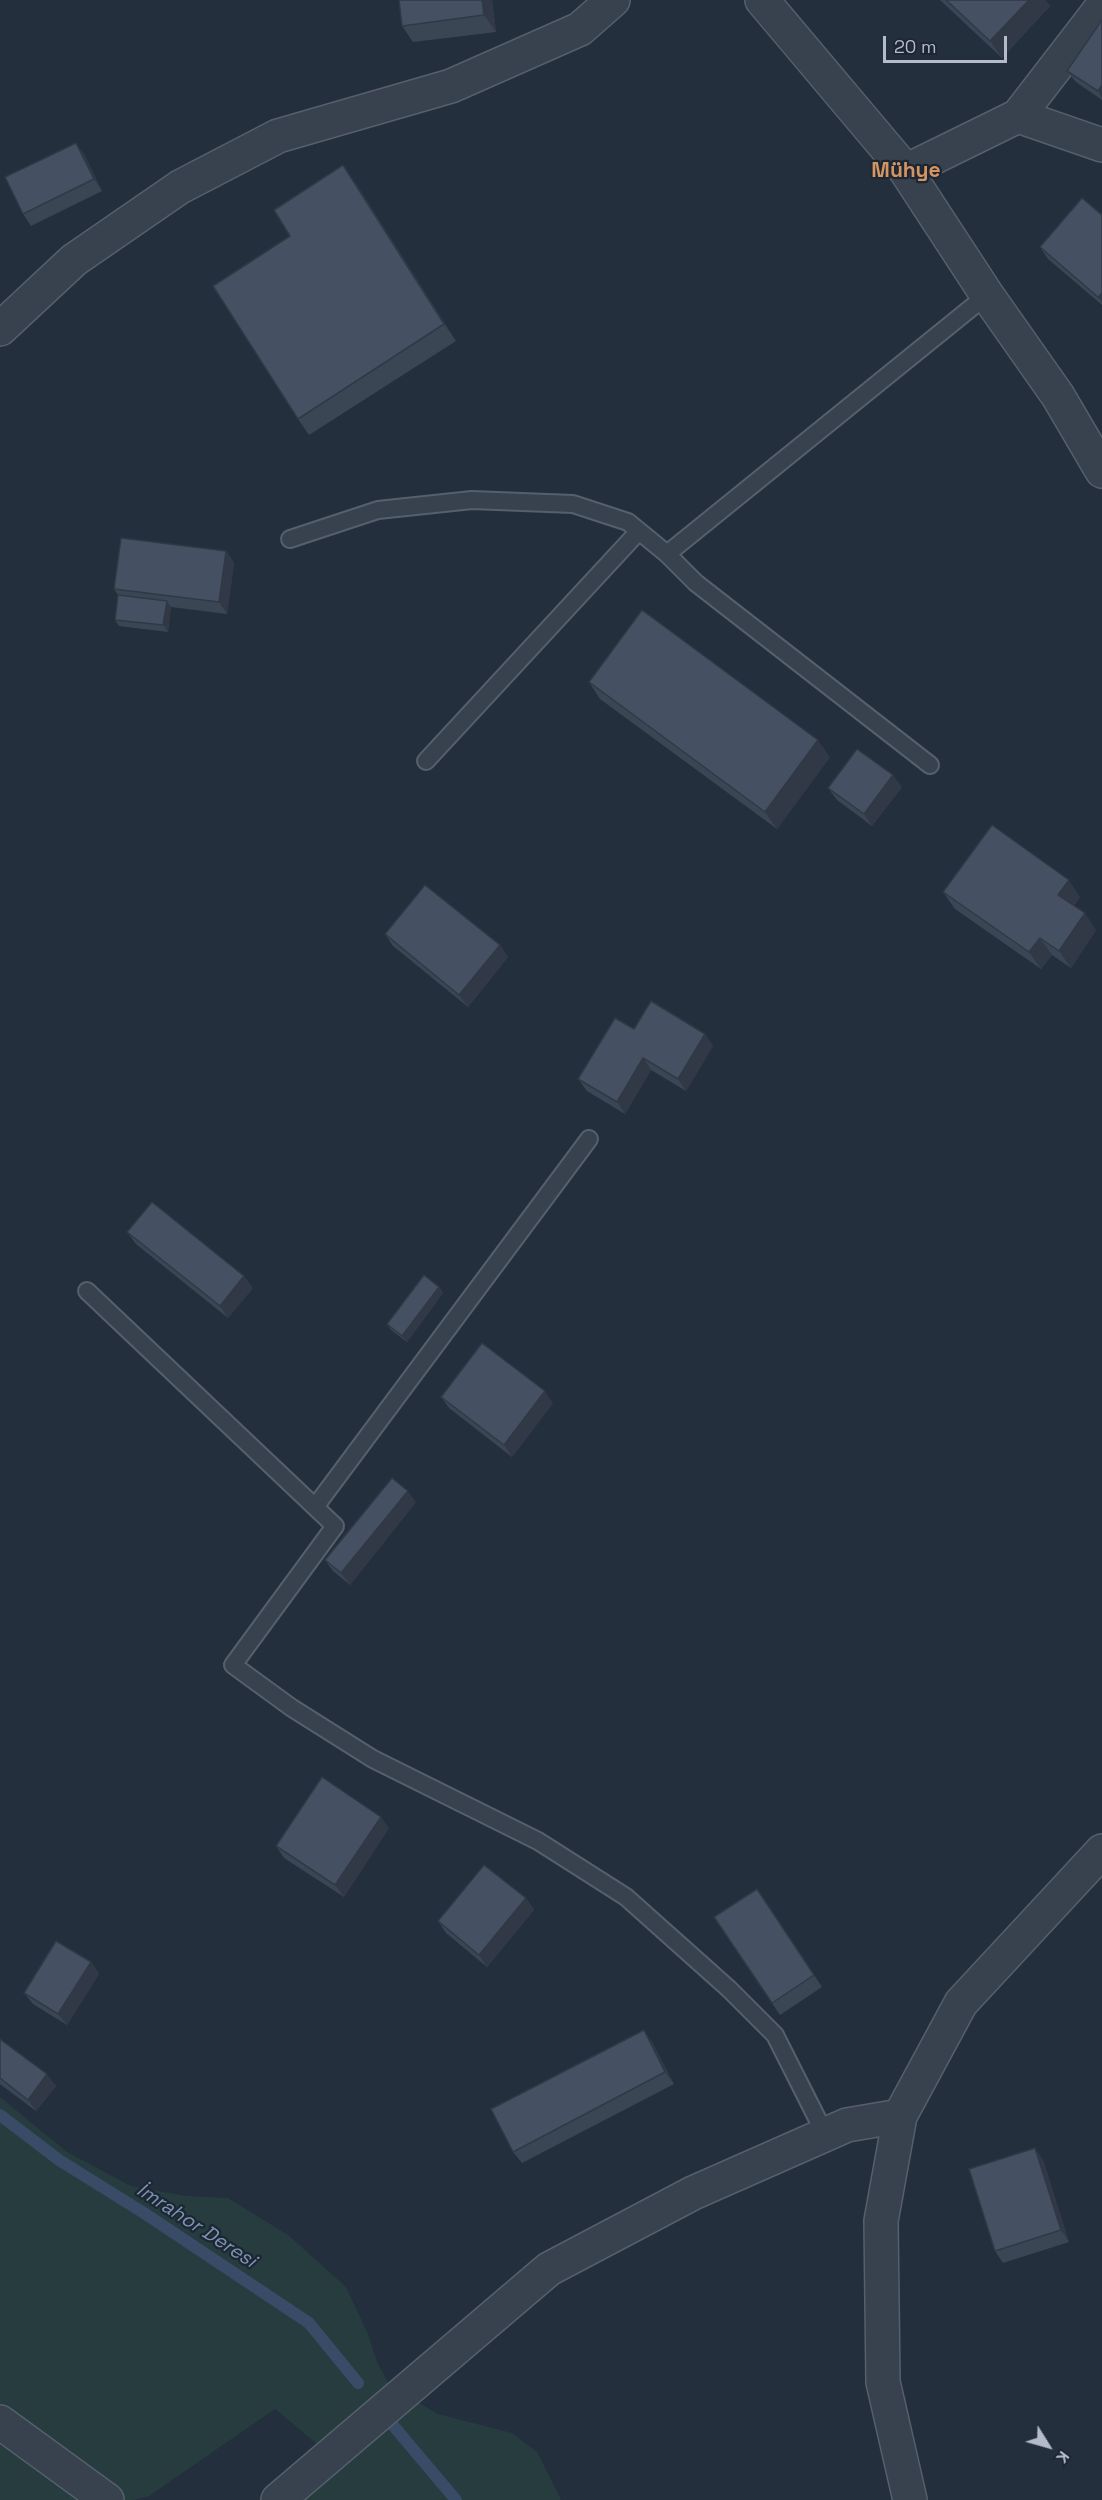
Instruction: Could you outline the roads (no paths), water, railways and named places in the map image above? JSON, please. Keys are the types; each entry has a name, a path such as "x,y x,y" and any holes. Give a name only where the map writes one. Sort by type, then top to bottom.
{"street":[{"path":"0,329 74,260 190,182 278,135 450,86 580,29 613,0"},
{"path":"762,0 906,171 987,295 1058,396 1102,471"},
{"path":"906,171 1018,116 1102,7"},
{"path":"1018,116 1102,145"},
{"path":"910,2500 883,2382 881,2221 900,2116 961,2003 1102,1851"},
{"path":"289,2494 549,2269 693,2193 825,2134 847,2125 900,2116"},
{"path":"0,2422 107,2500"}],"lane":[{"path":"667,554 987,295"},
{"path":"290,539 378,510 472,500 573,504 628,522 667,554 696,583 930,765"},
{"path":"426,761 639,531"},
{"path":"315,1507 589,1138"},
{"path":"87,1291 335,1526 233,1665 292,1708 373,1759 538,1841 626,1897 729,1989 775,2035 825,2134"}],"waterway":[{"name":"İmrahor Deresi","path":"0,2115 59,2160 144,2213 309,2323 358,2383"},
{"name":"İmrahor Deresi","path":"386,2417 456,2500"}],"district":[{"name":"Mühye","path":"906,171"}]}
